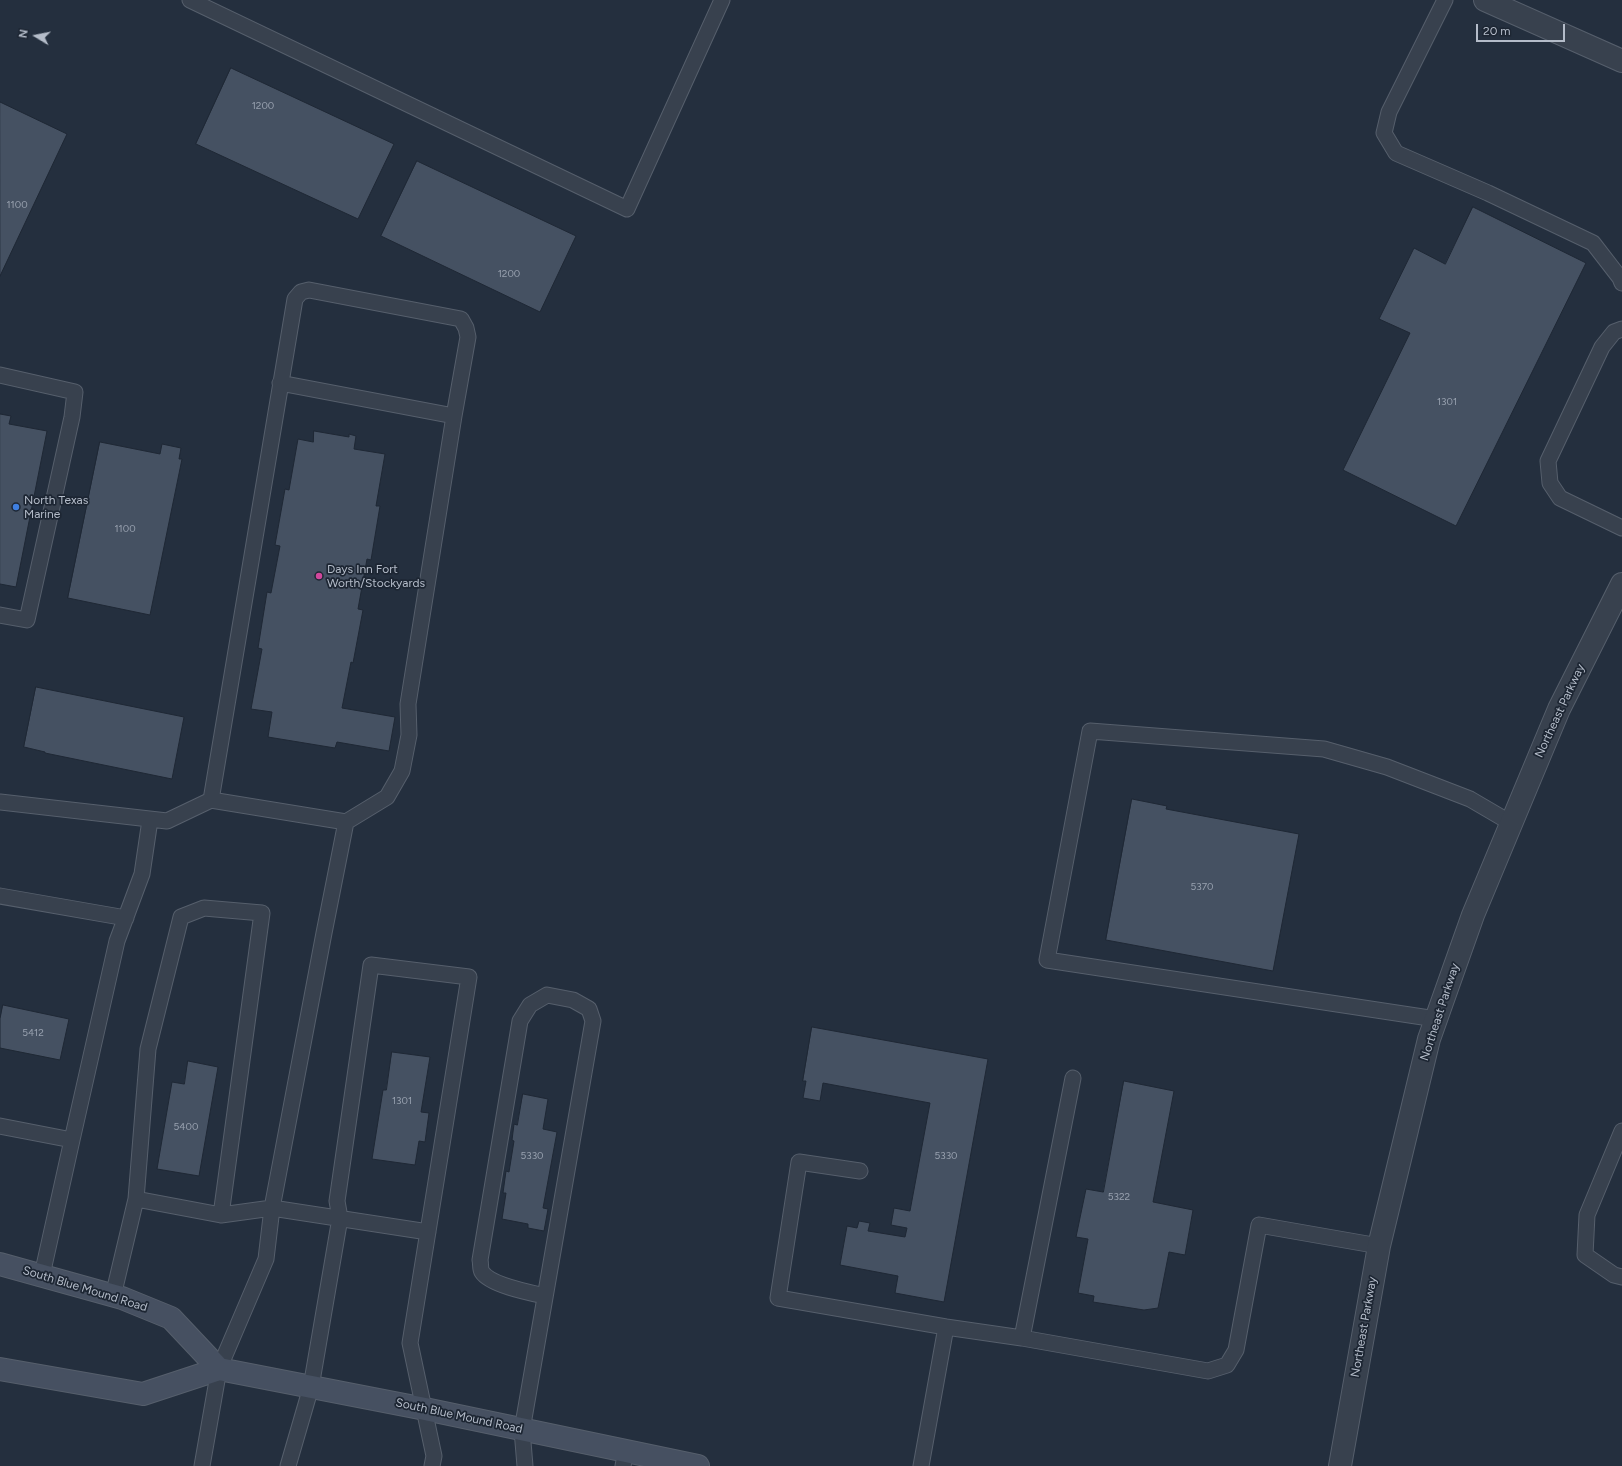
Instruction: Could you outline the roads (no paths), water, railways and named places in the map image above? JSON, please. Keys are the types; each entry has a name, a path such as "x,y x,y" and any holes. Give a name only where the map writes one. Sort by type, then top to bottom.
{"main road":[{"name":"South Blue Mound Road","path":"0,1264 113,1296 171,1318 219,1369"},
{"name":"South Blue Mound Road","path":"0,1369 143,1394 219,1369 425,1409 522,1430 625,1459 698,1466"}],"street":[{"path":"1487,0 1622,61"},
{"name":"Northeast Parkway","path":"1340,1466 1379,1246 1429,1039 1473,915 1511,822 1559,709 1622,584"}],"lane":[{"path":"190,0 628,209 722,0"},
{"path":"1445,0 1389,112 1384,133 1396,153 1488,193 1593,243 1620,278 1622,283"},
{"path":"0,802 167,821 211,800 346,822 388,798 402,771 409,735 408,704 468,337 466,328 461,319 309,290 301,292 295,299 211,800"},
{"path":"1622,329 1614,332 1602,346 1548,461 1550,483 1560,498 1622,528"},
{"path":"0,375 75,392 72,417 27,620 0,615"},
{"path":"280,383 454,416"},
{"path":"1436,1019 1047,960 1090,730 1324,749 1387,767 1470,799 1511,822"},
{"path":"42,1275 118,941 142,874 150,820"},
{"path":"202,1466 219,1369 266,1259 272,1208 346,822"},
{"path":"0,896 126,918"},
{"path":"113,1296 136,1199 148,1049 181,917 204,908 262,913 221,1215"},
{"path":"288,1466 311,1387 340,1218 337,1201 372,965 469,977 410,1343 434,1456 432,1466"},
{"path":"525,1466 522,1430 593,1021 589,1009 573,1000 547,995 530,1005 520,1021 480,1260 481,1271 487,1277 513,1289 545,1296"},
{"path":"1022,1338 1073,1078"},
{"path":"0,1126 72,1140"},
{"path":"1622,1131 1587,1215 1585,1255 1614,1275 1622,1277"},
{"path":"860,1171 799,1162 778,1298 946,1327 1022,1338 1208,1371 1227,1365 1236,1350 1259,1225 1379,1246"},
{"path":"136,1199 221,1215 272,1208 428,1232"},
{"path":"921,1466 946,1327"}],"place":[{"name":"North Texas Marine","path":"16,507"},
{"name":"Days Inn Fort Worth/Stockyards","path":"319,576"}]}
